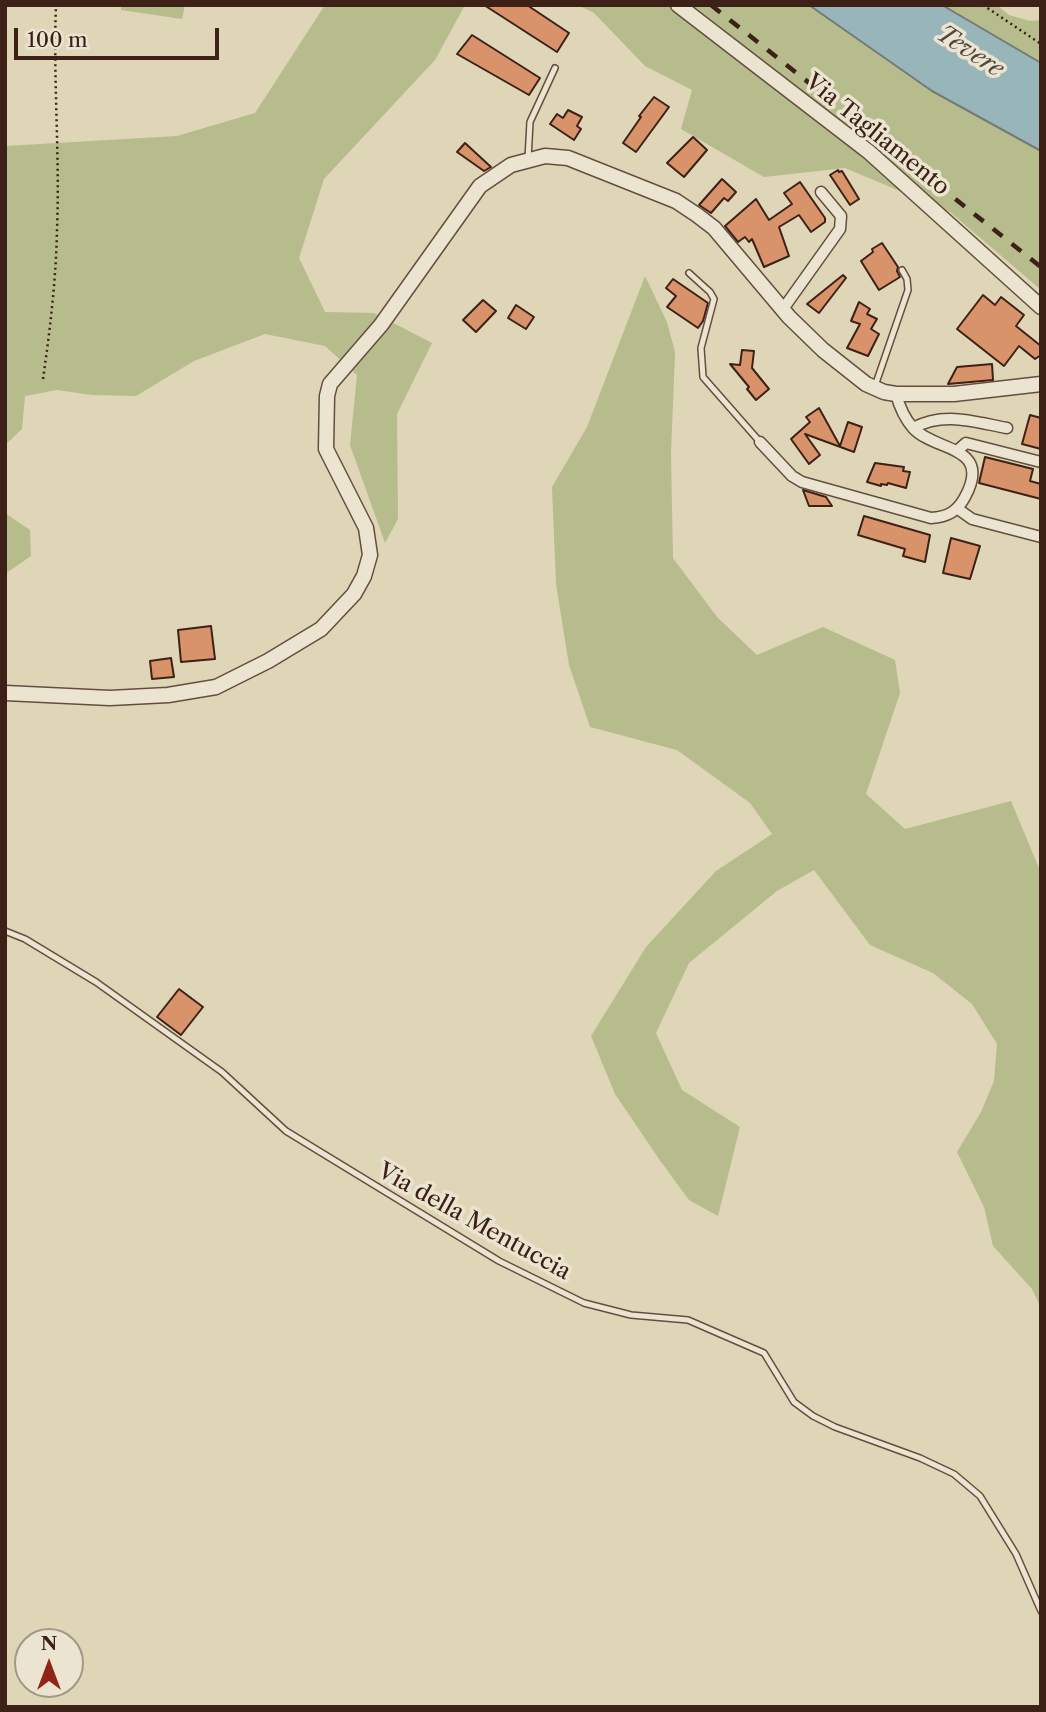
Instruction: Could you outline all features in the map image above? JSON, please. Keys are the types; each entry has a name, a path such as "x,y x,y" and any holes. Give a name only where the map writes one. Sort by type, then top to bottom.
{"street":[{"name":"Via Tagliamento","path":"678,5 869,152 1041,307"},
{"path":"5,693 110,698 167,695 216,687 268,661 321,628 354,594 364,576 370,555 366,528 326,449 327,396 330,384 381,325 480,186 511,165 528,159 545,156 568,158 676,201 714,228 761,287 844,369 875,388 896,394 954,394 1041,384"},
{"path":"783,309 840,229 841,216 821,192"},
{"path":"760,442 792,476 802,482 931,518 943,517 958,509 967,494 973,475 968,460 958,450 913,428 898,404 896,394"},
{"path":"913,428 925,422 950,418 1007,428"},
{"path":"958,450 966,443 1041,461"},
{"path":"958,509 972,519 1041,537"}],"lane":[{"path":"528,159 530,122 555,68"},
{"path":"875,388 908,290 907,279 902,270"},
{"path":"689,273 714,299 701,348 703,377 760,442"},
{"name":"Via della Mentuccia","path":"5,931 25,939 107,989 222,1072 286,1131 499,1261 584,1303 631,1315 688,1320 764,1353 794,1402 813,1416 954,1474 980,1496 1016,1554 1041,1611"}],"path":[{"path":"43,379 51,324 57,229 54,56 56,5"},
{"path":"984,5 1041,44"}],"green space":[{"path":"121,5 185,5 182,19 121,10"},
{"path":"325,5 465,5 435,60 324,179 299,258 325,312 374,313 432,343 397,414 398,519 385,543 350,445 357,375 325,346 265,334 194,361 136,396 92,395 57,390 25,396 22,429 5,445 5,146 177,136 255,113"},
{"path":"578,5 809,5 927,87 1041,151 1041,290 950,212 845,168 764,177 681,129 692,90 645,66 594,13"},
{"path":"942,5 997,5 1009,15 1030,21 1041,20 1041,63"},
{"path":"645,276 667,322 675,352 671,454 673,558 717,617 757,655 823,627 895,660 900,693 866,794 905,829 1011,801 1041,873 1041,1308 1032,1289 993,1246 984,1207 957,1152 981,1112 994,1081 997,1044 972,1004 933,973 870,945 814,870 777,891 689,963 656,1033 682,1090 740,1127 718,1216 689,1200 659,1159 615,1094 591,1036 646,947 716,871 772,834 750,803 677,750 590,727 569,665 556,584 552,487 587,427"},
{"path":"5,513 30,530 31,556 5,574"}],"water":[{"name":"Tevere","path":"809,5 942,5 1041,63 1041,151 932,91"}],"building":[{"path":"484,5 527,5 569,33 557,52"},
{"path":"472,35 540,78 529,95 457,54"},
{"path":"654,97 669,107 636,152 623,143"},
{"path":"568,110 582,117 577,126 581,129 574,140 550,124 557,114 563,118"},
{"path":"693,137 707,150 684,177 667,163"},
{"path":"465,143 491,167 484,171 457,152"},
{"path":"838,170 842,171 859,199 850,205 830,175"},
{"path":"722,179 736,192 728,201 724,198 711,213 699,205"},
{"path":"800,182 825,218 825,222 811,232 799,215 779,227 789,256 764,267 752,239 749,242 745,237 738,242 725,226 756,199 769,220 792,204 784,193"},
{"path":"882,243 898,267 900,277 879,290 861,261"},
{"path":"843,275 846,278 819,313 807,304"},
{"path":"673,279 708,303 698,328 667,307 676,296 666,288"},
{"path":"983,295 995,305 1001,297 1024,315 1016,326 1041,346 1041,355 1035,359 1019,346 1004,366 957,329"},
{"path":"483,300 496,311 476,332 463,320"},
{"path":"859,302 870,309 867,314 877,319 871,329 879,334 868,356 847,348 860,324 851,321"},
{"path":"516,305 534,317 526,329 508,318"},
{"path":"742,350 754,351 752,368 769,389 756,400 730,364 740,365"},
{"path":"992,364 993,380 948,384 957,367"},
{"path":"819,408 840,446 848,422 862,427 854,452 805,434 820,455 809,464 791,439 810,422 806,417"},
{"path":"1030,415 1041,418 1041,449 1022,444"},
{"path":"985,457 1033,469 1030,481 1041,484 1041,499 979,483"},
{"path":"875,463 904,467 903,471 910,472 906,488 888,483 881,486 867,482"},
{"path":"803,490 826,497 832,506 809,506"},
{"path":"864,516 930,535 925,562 903,556 905,549 858,535"},
{"path":"951,538 980,546 970,579 943,573"},
{"path":"211,626 215,659 181,662 178,630"},
{"path":"171,658 174,677 152,679 150,661"},
{"path":"179,989 203,1007 181,1035 157,1017"}],"railway":[{"path":"711,5 1041,267"}]}
